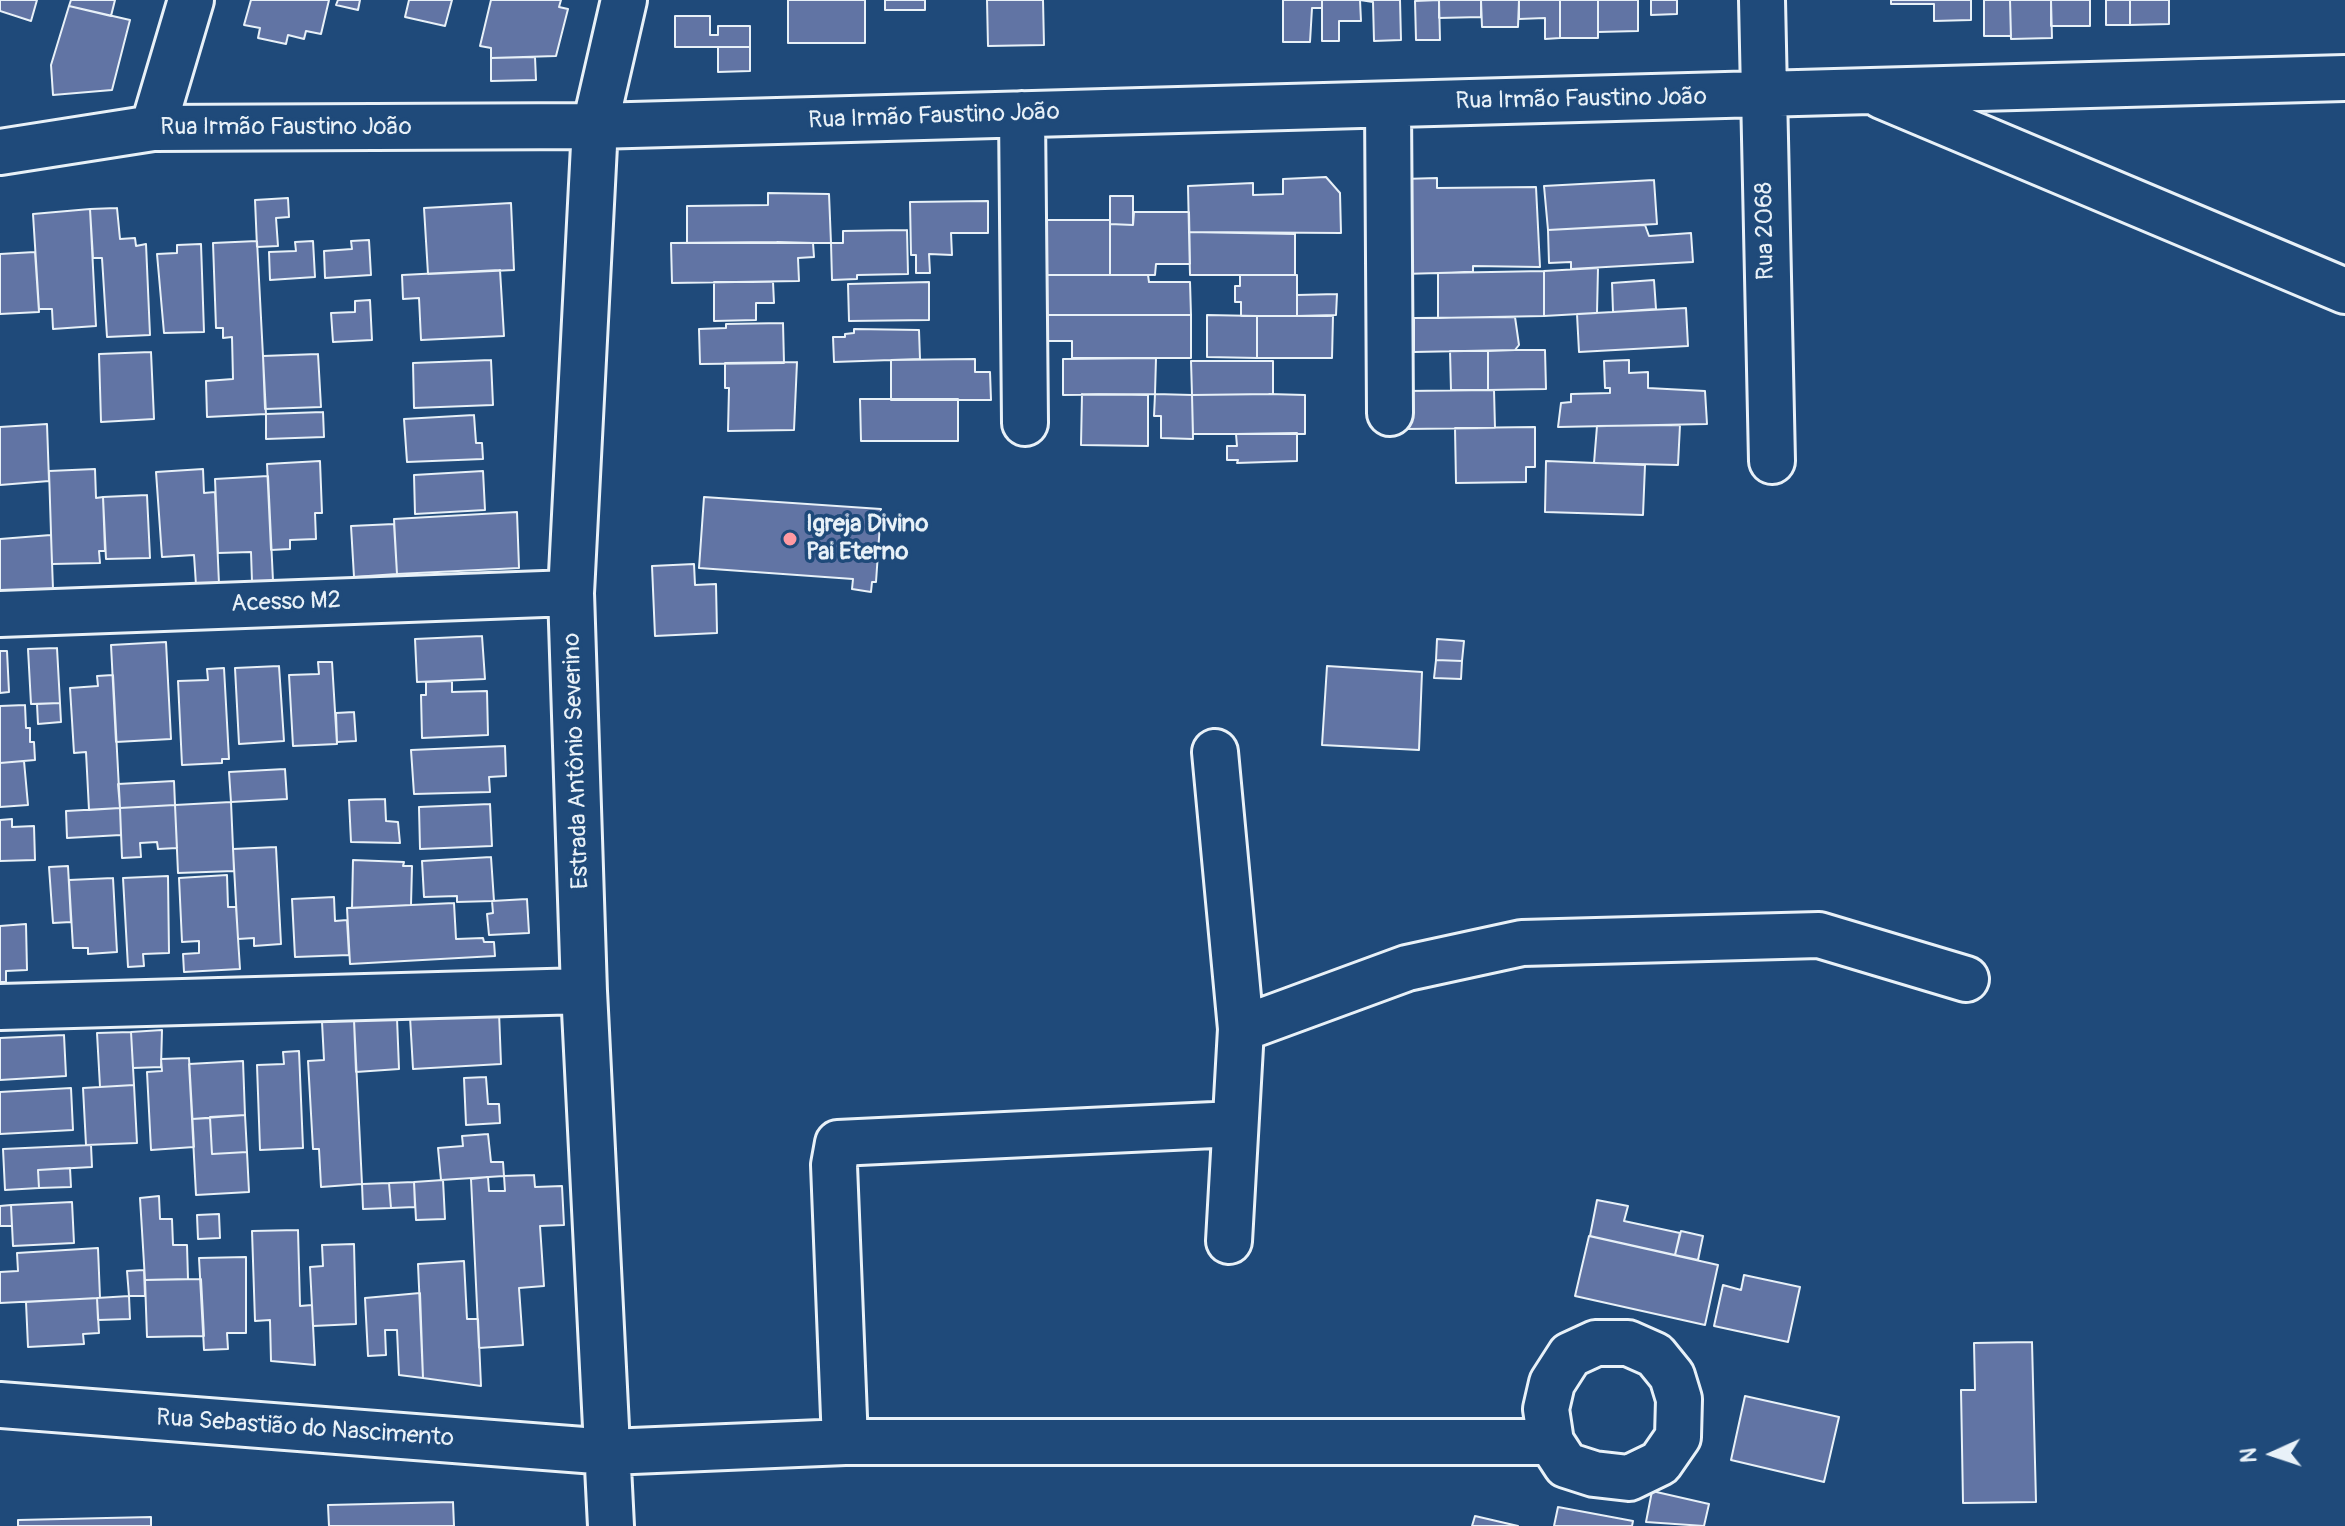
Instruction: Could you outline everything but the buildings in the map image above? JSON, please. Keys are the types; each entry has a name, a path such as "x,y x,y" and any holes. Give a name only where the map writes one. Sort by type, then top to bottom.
{"street":[{"path":"153,128 191,0"},
{"name":"Estrada Antônio Severino","path":"611,1526 584,991 571,593 595,126 624,0"},
{"name":"Rua 2068","path":"1762,0 1772,461"},
{"name":"Rua Irmão Faustino João","path":"0,152 153,128 595,126 2345,78"},
{"name":"Rua Irmão Faustino João","path":"1869,90 2345,291"},
{"path":"1388,105 1390,413"},
{"path":"1022,114 1025,423"},
{"name":"Acesso M2","path":"0,614 571,593"},
{"path":"1215,752 1241,1029 1229,1241"},
{"path":"1241,1029 1407,968 1522,943 1819,935 1966,979"},
{"path":"0,1007 584,991"},
{"path":"845,1442 834,1165 838,1143 1235,1124"},
{"name":"Rua Sebastião do Nascimento","path":"0,1405 609,1452 845,1442 1551,1442"}],"place":[{"name":"Igreja Divino Pai Eterno","path":"790,539"}]}
